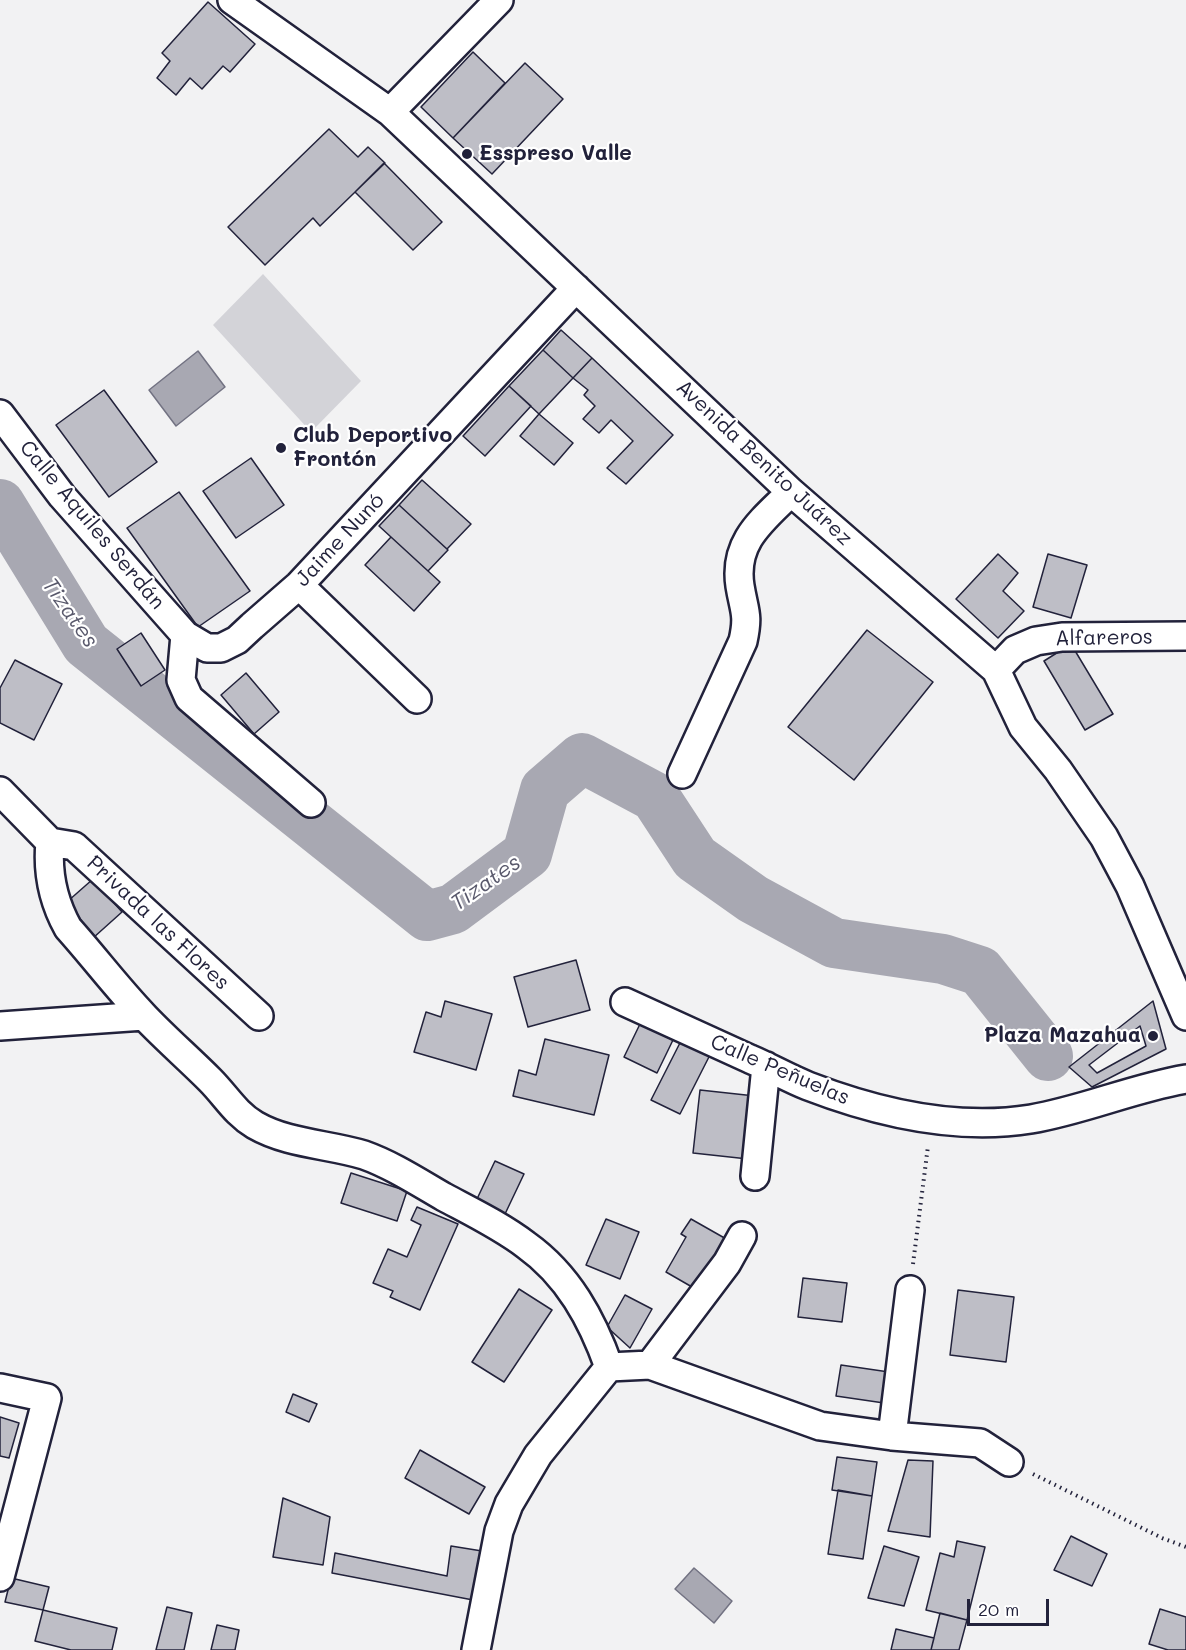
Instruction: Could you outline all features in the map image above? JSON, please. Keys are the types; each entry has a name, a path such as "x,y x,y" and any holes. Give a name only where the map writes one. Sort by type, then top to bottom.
{"street":[{"name":"Avenida Benito Juárez","path":"232,0 390,112 791,492 996,670 1023,727 1058,770 1104,837 1130,886 1186,1016"},
{"path":"390,112 499,0"},
{"name":"Jaime Nunó","path":"185,635 207,648 220,648 237,640 299,585 576,288"},
{"name":"Calle Aquiles Serdán","path":"0,414 62,496 185,635"},
{"path":"682,774 743,641 747,621 738,573 749,534 791,492"},
{"path":"299,585 417,699"},
{"path":"185,635 181,680 189,698 311,803"},
{"name":"Alfareros","path":"996,670 1015,650 1036,641 1062,637 1186,636"},
{"path":"0,791 50,842 48,861 50,879 59,912 68,928 144,1016 213,1083 232,1106 254,1124 290,1139 335,1148 381,1161 507,1232 527,1246 557,1273 578,1299 594,1328 609,1367"},
{"name":"Privada las Flores","path":"50,842 74,846 259,1016"},
{"name":"Calle Peñuelas","path":"625,1002 806,1085 889,1112 931,1119 976,1122 1031,1119 1186,1079"},
{"path":"0,1026 144,1016"},
{"path":"755,1176 766,1066"},
{"path":"650,1365 727,1263 742,1236"},
{"path":"892,1436 910,1290"},
{"path":"476,1650 499,1531 509,1504 538,1455 609,1367 650,1365 820,1426 892,1436 980,1443 1009,1462"},
{"path":"0,1388 47,1398 0,1577"}],"path":[{"path":"910,1290 931,1119"},
{"path":"1009,1462 1162,1538 1186,1547"}],"shaded area":[{"path":"263,274 361,381 311,432 213,325"},
{"path":"198,351 225,387 176,426 149,390"},
{"path":"694,1568 732,1601 714,1623 675,1589"}],"building":[{"path":"208,2 255,44 230,72 223,66 202,89 190,78 176,95 157,78 170,61 162,53"},
{"path":"473,52 505,83 453,138 421,107"},
{"path":"525,63 563,99 492,174 453,138"},
{"path":"329,129 358,157 368,147 385,163 320,226 313,218 265,265 228,227"},
{"path":"384,163 442,222 413,250 355,192"},
{"path":"561,330 592,358 573,378 543,350"},
{"path":"543,350 573,378 539,414 509,386"},
{"path":"592,358 673,435 626,484 607,468 633,441 611,420 599,433 583,419 595,406 584,395 588,390 573,378"},
{"path":"509,386 531,406 485,456 463,436"},
{"path":"104,390 157,462 109,497 56,425"},
{"path":"539,414 573,443 554,465 520,436"},
{"path":"251,458 284,505 236,538 203,491"},
{"path":"422,480 471,524 447,549 399,505"},
{"path":"179,492 250,591 198,627 127,528"},
{"path":"399,505 448,550 428,571 379,526"},
{"path":"391,537 440,582 414,611 365,565"},
{"path":"998,554 1018,573 1003,591 1024,611 998,638 956,599"},
{"path":"1048,554 1087,565 1071,618 1033,607"},
{"path":"867,630 933,682 854,780 788,727"},
{"path":"141,633 165,670 141,686 117,649"},
{"path":"1071,644 1113,714 1085,730 1044,661"},
{"path":"15,660 62,684 34,740 0,723 0,688"},
{"path":"246,673 279,712 254,734 221,695"},
{"path":"93,879 122,912 93,938 68,901"},
{"path":"576,960 590,1010 528,1027 514,977"},
{"path":"445,1001 492,1014 476,1070 414,1052 426,1012 441,1017"},
{"name":"Plaza Mazahua","path":"1153,1001 1166,1049 1092,1087 1069,1067","holes":["1140,1026 1146,1046 1097,1073 1089,1065"]},
{"path":"640,1024 673,1040 657,1073 624,1057"},
{"path":"685,1033 714,1047 680,1114 651,1100"},
{"path":"545,1039 609,1055 594,1115 513,1096 519,1070 536,1075"},
{"path":"700,1090 755,1096 748,1159 693,1153"},
{"path":"495,1161 524,1174 505,1214 476,1201"},
{"path":"351,1173 407,1191 397,1221 341,1203"},
{"path":"417,1207 458,1224 420,1310 390,1297 393,1291 373,1283 388,1249 407,1257 421,1225 411,1220"},
{"path":"606,1219 639,1232 620,1279 586,1265"},
{"path":"691,1219 728,1240 699,1291 666,1272 686,1237 681,1234"},
{"path":"803,1278 847,1283 842,1322 798,1317"},
{"path":"519,1289 552,1310 504,1382 472,1362"},
{"path":"958,1290 1014,1297 1006,1362 950,1355"},
{"path":"625,1295 652,1309 630,1348 607,1327"},
{"path":"841,1365 889,1372 884,1403 836,1396"},
{"path":"293,1394 317,1404 309,1422 286,1412"},
{"path":"0,1417 19,1423 9,1458 0,1456"},
{"path":"420,1450 485,1487 469,1514 405,1478"},
{"path":"837,1457 877,1462 872,1496 832,1490"},
{"path":"908,1460 933,1461 930,1537 888,1531"},
{"path":"838,1490 872,1496 863,1559 828,1554"},
{"path":"283,1498 330,1517 323,1565 273,1557"},
{"path":"1071,1536 1107,1554 1092,1586 1054,1570"},
{"path":"957,1541 985,1547 967,1620 926,1610 940,1553 954,1557"},
{"path":"451,1546 482,1551 473,1600 332,1573 335,1553 447,1576"},
{"path":"884,1546 919,1557 904,1606 868,1598"},
{"path":"11,1578 49,1587 43,1610 5,1602"},
{"path":"167,1607 192,1613 184,1650 156,1650"},
{"path":"1160,1609 1186,1617 1186,1650 1168,1650 1149,1644"},
{"path":"43,1610 117,1628 112,1650 71,1650 35,1641"},
{"path":"940,1613 967,1620 959,1650 931,1650"},
{"path":"217,1625 239,1630 235,1650 211,1650"},
{"path":"896,1629 934,1638 931,1650 891,1650"}],"waterway":[{"name":"Tizates","path":"0,504 86,644 427,916 453,909 527,854 545,790 582,758 655,797 695,858 753,899 834,943 943,959 980,971 1048,1056"}],"place":[{"name":"Esspreso Valle","path":"467,154"},
{"name":"Club Deportivo Frontón","path":"281,448"},
{"name":"Plaza Mazahua","path":"1153,1036"}]}
